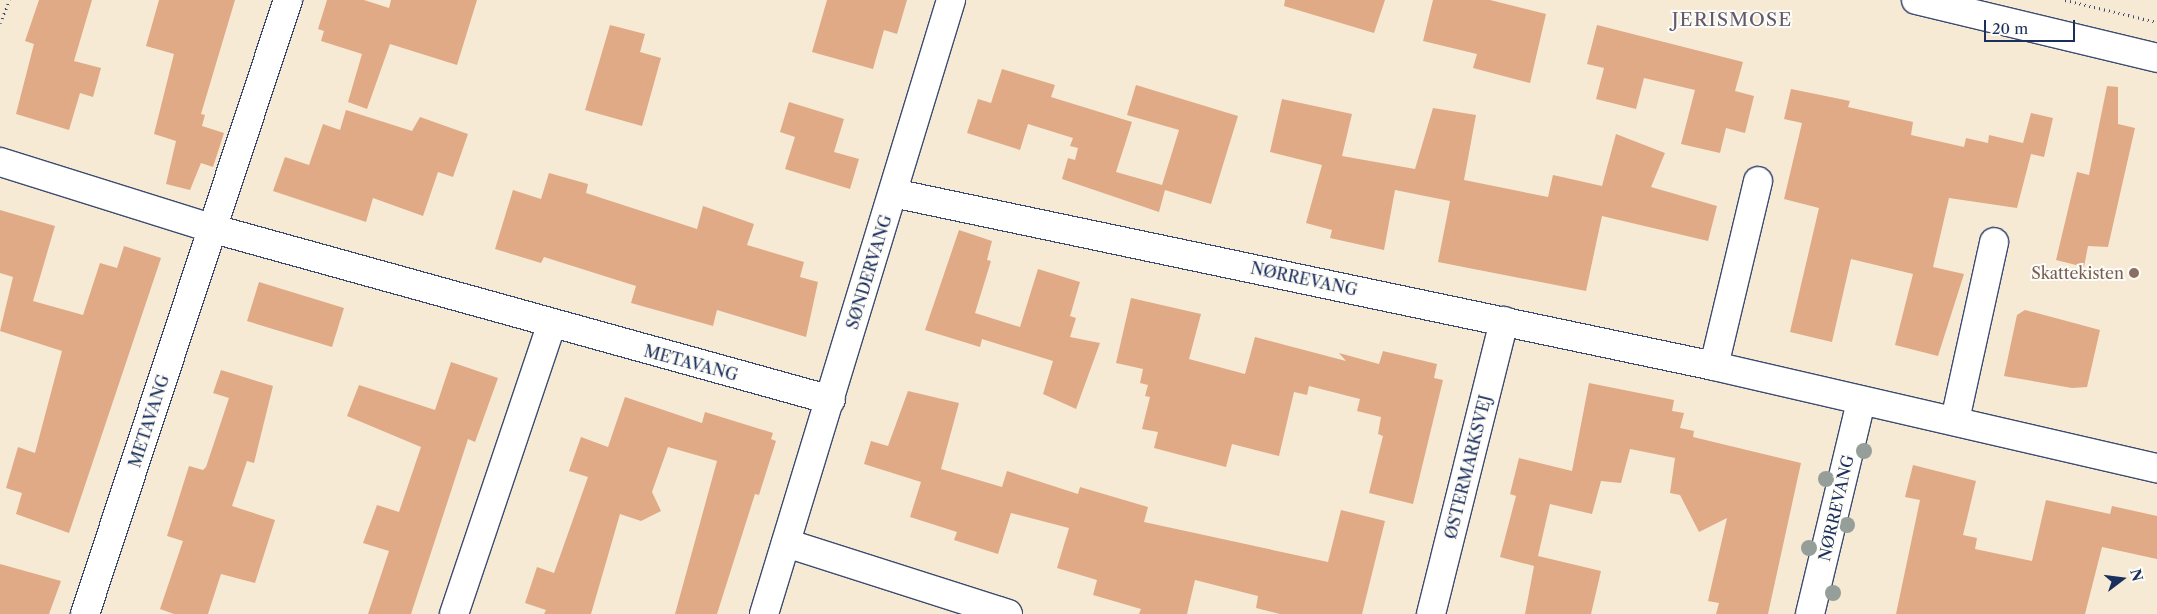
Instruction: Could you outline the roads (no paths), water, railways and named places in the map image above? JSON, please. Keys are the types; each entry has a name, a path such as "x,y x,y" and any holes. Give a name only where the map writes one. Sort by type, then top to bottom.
{"street":[{"name":"METAVANG","path":"85,614 214,229 288,0"},
{"name":"SØNDERVANG","path":"764,614 831,400 951,0"},
{"path":"1916,0 2157,58"},
{"name":"METAVANG","path":"0,162 214,229 551,325 831,400"},
{"path":"1714,366 1758,181"},
{"name":"NØRREVANG","path":"893,193 1714,366 1861,402 1955,420 2157,468"},
{"path":"1955,420 1994,242"},
{"name":"ØSTERMARKSVEJ","path":"1431,614 1504,321"},
{"path":"454,614 551,325"},
{"name":"NØRREVANG","path":"1810,614 1861,402"},
{"path":"786,543 1008,614"}],"place":[{"name":"Skattekisten","path":"2134,273"}],"district":[{"name":"JERISMOSE","path":"1732,20"}]}
